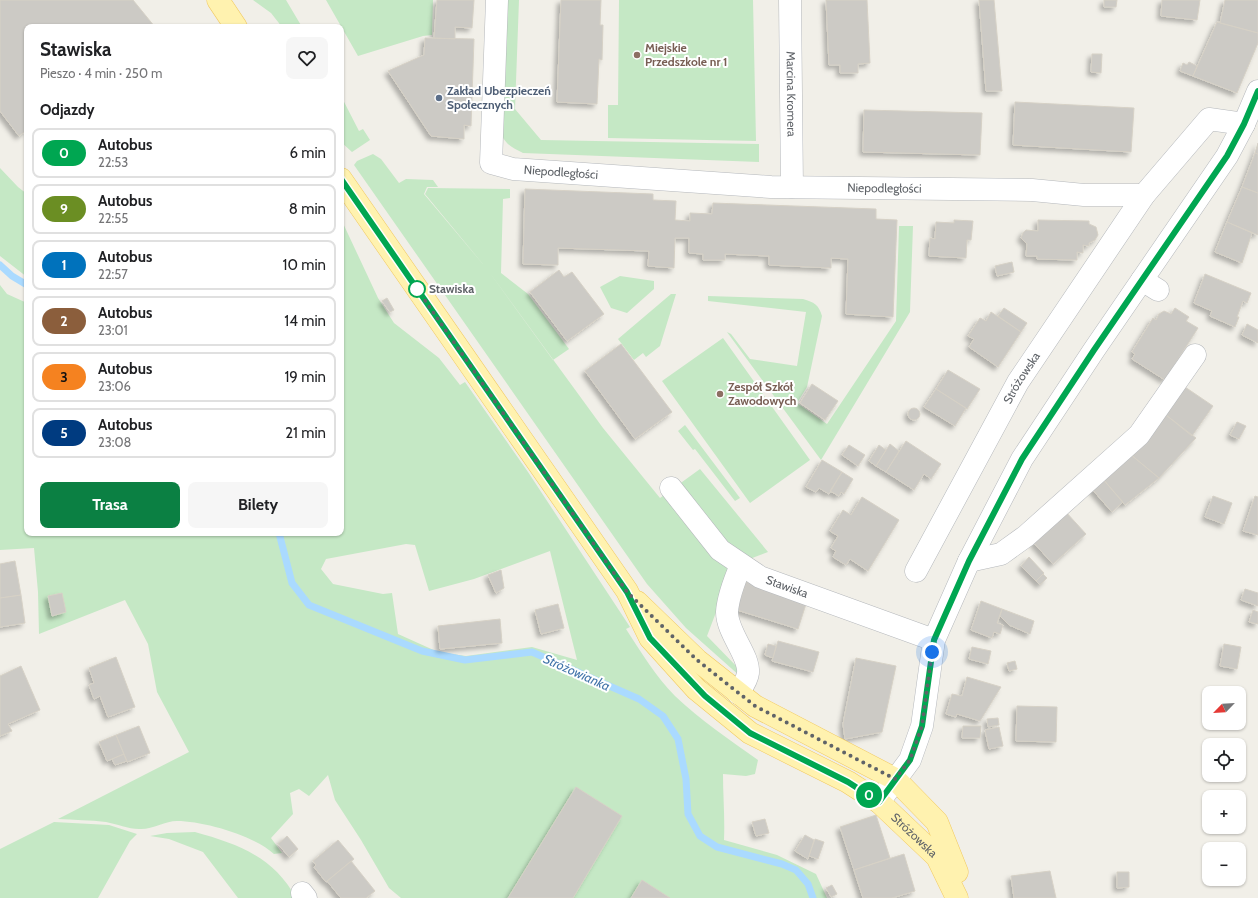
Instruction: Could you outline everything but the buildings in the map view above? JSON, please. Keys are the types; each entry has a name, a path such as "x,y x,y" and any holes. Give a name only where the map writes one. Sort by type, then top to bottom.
{"main road":[{"path":"218,0 234,24"},
{"path":"344,183 627,592 650,638 696,689 750,733 848,782 879,802"},
{"path":"627,592 697,660 755,706 895,779"},
{"name":"Stróżowska","path":"895,779 937,822 966,898"},
{"name":"Stróżowska","path":"879,802 936,857 957,898"}],"street":[{"name":"Niepodległości","path":"497,0 491,164 513,169 792,188 964,197 1032,190 1084,195 1144,195"},
{"name":"Marcina Kromera","path":"790,0 792,188"},
{"path":"879,802 910,760 922,726 934,640 969,561 1022,459 1150,285 1227,156 1244,124 1258,90"},
{"path":"1144,195 1209,118 1244,124"},
{"name":"Stróżowska","path":"916,571 1018,382 1144,195"},
{"path":"969,561 1001,554 1026,536 1139,435 1194,356"},
{"name":"Stawiska","path":"670,488 720,550 760,577 934,640"},
{"path":"738,692 748,673 746,663 730,629 727,613 732,586 741,564"}],"green space":[{"path":"253,0 286,0 300,24 280,24 271,13"},
{"path":"326,0 433,0 432,35 423,36 358,56 344,32 344,24 340,24"},
{"path":"506,0 519,0 515,109 541,140 759,144 759,162 523,153 513,148 505,141 501,134"},
{"path":"619,0 753,0 756,141 608,138 608,105 618,105"},
{"path":"344,102 359,131 363,129 370,140 352,152 344,145"},
{"path":"373,154 381,159 399,183 406,179 433,180 438,187 427,187 424,194 487,269 603,428 660,498 700,469 768,552 734,565 707,636 742,672 741,677 686,628 647,584 354,165 357,161"},
{"path":"0,168 24,192 24,275 0,256"},
{"path":"428,188 510,189 510,198 503,199 501,273 528,294 569,349 553,360 487,269 425,194"},
{"path":"344,225 378,298 394,323 439,358 460,385 465,382 528,472 630,627 626,629 661,681 675,696 715,730 758,760 755,774 746,776 723,774 724,840 777,855 816,874 827,898 401,898 389,888 361,840 335,800 328,775 309,796 299,789 290,793 293,814 271,838 282,853 274,854 255,841 228,831 188,822 172,821 149,828 135,829 106,822 58,819 189,752 157,692 148,644 125,600 39,634 38,592 34,548 0,550 0,285 7,294 24,302 24,536 344,536","holes":["406,544 415,545 429,591 474,579 550,551 577,660 532,647 466,656 438,652 398,634 392,593 383,594 333,584 321,569 326,559"]},
{"path":"899,226 913,226 910,312 821,460 727,332 731,334 750,359 797,366 806,312 708,301 708,296 803,299 810,301 818,307 822,316 807,387 797,403 827,424 896,321"},
{"path":"620,276 654,281 654,289 627,313 611,308 600,287"},
{"path":"671,294 676,294 660,346 646,357 643,353 634,360 618,339"},
{"path":"723,338 810,460 750,503 662,381"},
{"path":"685,425 740,498 735,501 695,449 693,450 678,431"},
{"path":"54,822 109,825 137,834 130,841 98,898 0,898 0,849"},
{"path":"195,832 240,847 266,862 287,884 296,898 238,898 203,852 169,839 150,836 167,833"}],"waterway":[{"name":"Stróżowianka","path":"0,265 12,276 24,283"},
{"name":"Stróżowianka","path":"280,536 292,583 309,605 422,651 465,660 532,652 639,699 663,716 678,739 686,779 688,814 700,836 717,847 782,864 796,870 808,884 813,898"}],"bus line":[{"name":"0","path":"344,183 627,592 650,638 696,689 750,733 848,782 879,802 910,760 922,726 934,640 969,561 1022,459 1094,350 1227,156 1244,124 1258,91"}],"place":[{"name":"Miejskie Przedszkole nr 1","path":"637,55"},
{"name":"Zakład Ubezpieczeń Społecznych","path":"439,98"},
{"name":"Stawiska","path":"417,289"},
{"name":"Zespół Szkół Zawodowych","path":"720,394"}],"route":[{"path":"417,289 415,286 627,592 697,660 755,706 895,779 910,760 922,726 932,652"}]}
